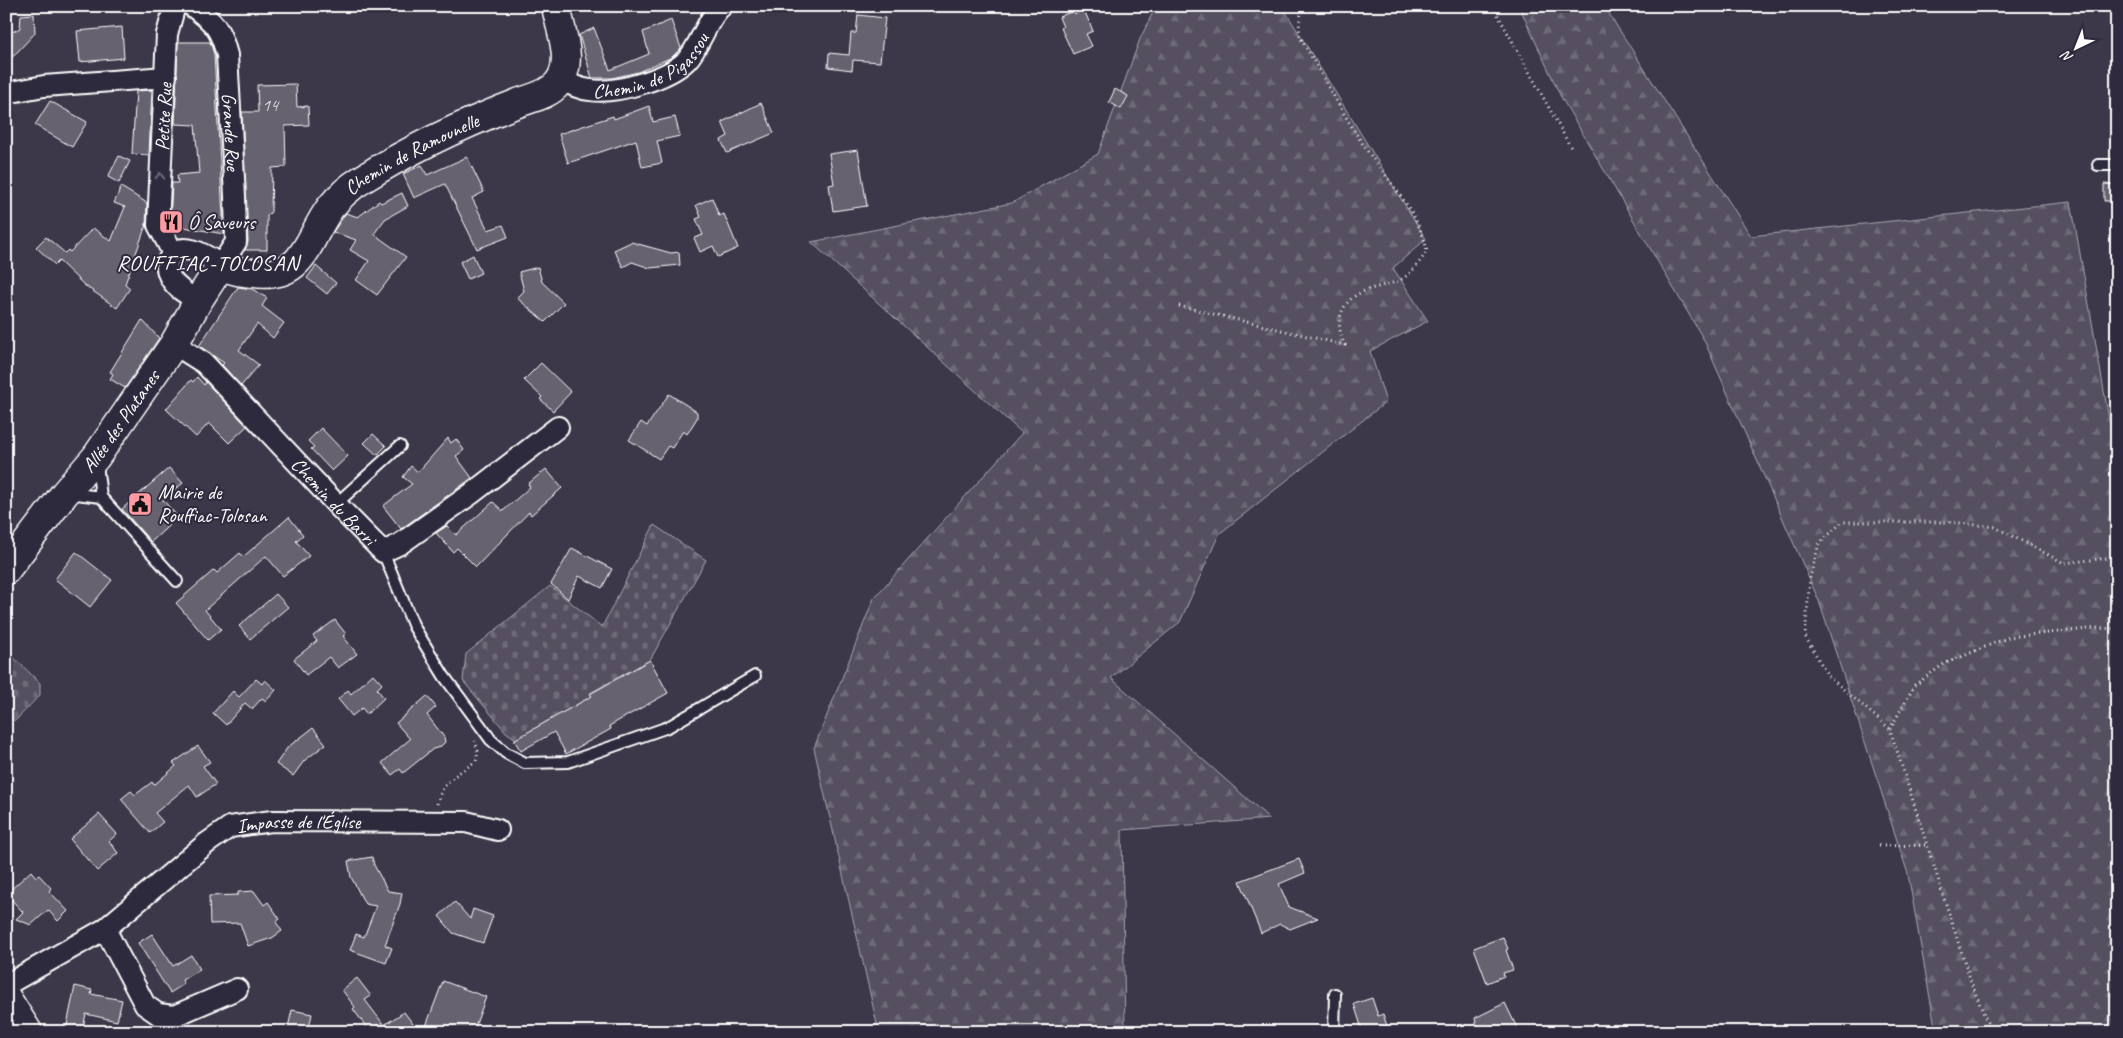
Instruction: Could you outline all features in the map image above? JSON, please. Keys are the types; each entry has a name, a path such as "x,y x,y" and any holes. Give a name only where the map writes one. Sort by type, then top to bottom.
{"street":[{"path":"556,6 565,48 566,64 561,79"},
{"name":"Chemin de Pigassou","path":"561,79 589,90 605,91 657,79 674,71 687,60 703,38 717,10 722,6"},
{"name":"Petite Rue","path":"173,253 158,225 167,34 182,7"},
{"name":"Grande Rue","path":"182,7 212,22 222,34 227,55 236,242 221,265"},
{"path":"6,93 44,86 166,77"},
{"name":"Chemin de Ramounelle","path":"221,265 231,270 259,274 276,274 289,268 300,259 330,208 360,181 443,134 478,118 544,94 557,86 561,79"},
{"path":"198,301 171,280 167,270 167,261 179,249 203,253 221,265"},
{"name":"Allée des Platanes","path":"7,569 96,457 174,344 221,265"},
{"name":"Chemin du Barri","path":"174,344 204,363 383,552 400,544 471,494 558,427"},
{"name":"Impasse de l'Église","path":"6,985 105,928 207,843 230,827 272,821 466,822 498,830"},
{"path":"105,928 145,1005 158,1014 174,1016 237,989"},
{"path":"6,997 28,1032"}],"lane":[{"path":"2098,165 2117,165"},
{"path":"336,504 400,446"},
{"path":"96,457 101,498 177,581"},
{"path":"66,493 101,498"},
{"path":"383,552 414,627 444,676 491,740 506,753 525,763 568,762 668,728 755,676"},
{"path":"1334,1032 1335,994"}],"path":[{"path":"1179,306 1345,345 1339,333 1340,318 1344,306 1365,290 1400,280 1410,273 1427,252 1426,240 1419,224 1363,144 1300,37 1299,24 1301,12 1305,6"},
{"path":"1493,6 1571,148"},
{"path":"1991,1032 1970,982 1890,729 1828,676 1805,636 1810,577 1819,544 1842,522 1951,522 1995,527 2064,563 2117,557"},
{"path":"1890,729 1915,685 1944,664 2009,637 2098,628 2117,629"},
{"path":"435,822 440,790 476,761 478,751 475,741"},
{"path":"1879,846 1927,845"}],"green space":[{"path":"1156,6 1282,6 1426,239 1393,268 1428,321 1370,351 1386,402 1219,534 1180,622 1111,678 1270,819 1122,830 1125,1032 866,1032 877,1024 814,748 874,598 1022,433 811,242 1012,203 1098,154 1140,39"},
{"path":"1519,6 1604,6 1751,236 2071,202 2117,465 2117,1032 1936,1032 1908,874 1819,601 1704,340 1561,97"},
{"path":"654,525 706,560 650,660 590,693 592,696 516,739 506,732 463,681 466,654 550,586 602,627"},
{"path":"6,650 40,683 40,695 15,721 6,715"}],"building":[{"path":"1084,10 1093,31 1086,34 1092,46 1073,54 1061,28 1063,27 1059,17 1073,11 1075,14"},
{"path":"34,14 35,33 6,64 6,35 20,28 21,15"},
{"path":"858,15 885,18 880,62 853,60 852,70 828,67 829,53 849,55 851,33 856,33"},
{"path":"671,20 681,48 672,57 638,72 612,78 592,78 579,35 594,28 610,70 649,54 643,32"},
{"path":"122,27 124,58 80,62 77,31"},
{"path":"178,42 210,42 214,54 224,234 172,225 170,222 172,183 178,183 177,175 199,173 195,125 175,124"},
{"path":"296,84 297,107 308,106 309,125 285,126 286,167 272,168 271,212 267,216 267,250 245,250 248,242 242,112 258,112 257,85"},
{"path":"1115,89 1128,96 1121,109 1109,102"},
{"path":"152,90 149,155 132,154 136,91"},
{"path":"50,101 87,122 72,147 35,125"},
{"path":"761,103 774,133 727,153 721,140 728,136 722,122"},
{"path":"649,106 653,122 675,117 680,136 657,141 662,163 642,167 636,140 568,163 559,134 613,116 614,119"},
{"path":"858,150 867,206 833,211 829,185 834,184 829,154"},
{"path":"119,156 130,161 119,183 108,177"},
{"path":"467,157 484,192 472,198 488,230 503,225 508,237 477,249 445,184 414,198 403,174 422,165 427,175"},
{"path":"2104,184 2117,185 2117,201 2104,201"},
{"path":"121,187 147,203 146,225 125,284 130,288 117,308 84,285 59,261 55,265 36,247 46,237 65,253 68,250 70,252 93,228 111,241 125,207 114,203"},
{"path":"402,193 408,206 385,219 374,234 406,257 377,295 356,280 369,261 350,250 356,240 333,232 346,213 358,217 379,201 381,203"},
{"path":"712,198 719,216 724,214 738,248 718,257 713,246 700,252 694,238 703,235 696,219 701,217 696,205"},
{"path":"631,242 671,253 679,252 680,265 650,268 632,262 623,267 614,250"},
{"path":"473,255 481,273 468,279 460,262"},
{"path":"316,266 336,283 327,294 307,278"},
{"path":"538,267 542,282 564,303 545,322 517,298 524,291 519,272"},
{"path":"238,287 252,289 267,298 262,306 284,323 273,338 257,324 239,350 259,365 241,386 222,365 224,363 199,346"},
{"path":"142,320 159,338 125,388 110,379 113,374 110,372"},
{"path":"541,363 571,392 553,411 540,399 542,397 524,380"},
{"path":"197,377 204,385 206,382 247,426 229,443 209,423 196,437 166,409 191,380 193,382"},
{"path":"669,394 697,412 697,418 687,434 683,431 672,448 668,446 659,459 629,440 641,422 647,426"},
{"path":"321,428 348,456 332,471 311,449 314,447 308,441"},
{"path":"373,434 386,446 377,455 364,443"},
{"path":"448,438 451,443 456,439 464,450 456,456 472,478 401,529 383,506 412,484 403,477 411,466 418,472"},
{"path":"169,468 183,483 163,500 178,517 151,542 122,509"},
{"path":"546,469 562,488 531,515 529,512 476,567 457,548 453,552 436,533 447,526 456,535 493,502 503,511 530,487 528,484"},
{"path":"289,517 303,535 296,541 309,556 283,576 266,556 205,610 221,629 208,640 176,603 214,570 217,573 240,553 243,557"},
{"path":"572,548 612,569 602,588 579,576 568,599 551,584"},
{"path":"76,552 112,580 90,607 55,579"},
{"path":"276,594 288,607 250,639 239,626"},
{"path":"335,620 346,634 343,636 357,654 338,668 329,657 306,675 294,659 317,641 313,636"},
{"path":"650,660 668,693 609,726 611,729 566,754 554,732 521,751 514,740 592,696 590,694"},
{"path":"373,674 382,684 377,689 384,698 367,714 362,708 352,716 338,699 348,690 351,694"},
{"path":"256,679 262,684 265,680 276,690 266,701 262,698 252,709 245,703 226,725 213,713 233,691 239,697"},
{"path":"427,696 436,707 427,715 444,737 445,742 403,773 400,769 392,775 382,763 410,739 396,723"},
{"path":"313,728 326,744 304,761 293,776 276,764 288,747"},
{"path":"198,746 210,762 203,766 216,784 197,797 189,785 155,813 163,822 150,833 121,799 131,791 135,795 152,782 154,785 176,766 173,763"},
{"path":"99,814 117,834 109,841 118,853 97,871 70,839"},
{"path":"372,857 374,865 388,891 402,893 400,904 385,945 392,948 386,963 350,950 356,934 364,937 376,906 365,904 351,877 348,861"},
{"path":"1299,859 1305,873 1279,884 1289,907 1318,918 1290,929 1280,924 1261,933 1240,881"},
{"path":"31,871 36,877 39,875 51,888 49,891 68,911 58,921 48,910 31,925 16,919 23,912 6,894"},
{"path":"254,891 264,905 268,902 280,919 276,922 282,931 272,938 248,946 240,923 210,924 209,896 238,895 238,892"},
{"path":"455,902 470,919 473,909 493,916 483,943 453,933 439,916"},
{"path":"152,934 173,966 191,955 200,969 182,980 184,984 170,993 138,943"},
{"path":"1503,937 1513,970 1503,973 1504,976 1487,983 1474,948"},
{"path":"357,978 371,996 365,1000 384,1025 404,1012 413,1024 405,1030 406,1032 370,1032 342,990"},
{"path":"443,981 486,997 473,1032 441,1032 426,1026"},
{"path":"75,986 92,990 91,994 122,1000 117,1021 86,1014 82,1032 66,1030"},
{"path":"1372,998 1378,1016 1383,1014 1389,1032 1363,1032 1354,1004"},
{"path":"1505,1003 1519,1032 1478,1032 1475,1018"},
{"path":"292,1010 312,1014 308,1032 287,1032"}],"place":[{"name":"Ô Saveurs","path":"171,222"},
{"name":"Mairie de Rouffiac-Tolosan","path":"140,504"}],"district":[{"name":"ROUFFIAC-TOLOSAN","path":"208,262"}]}
